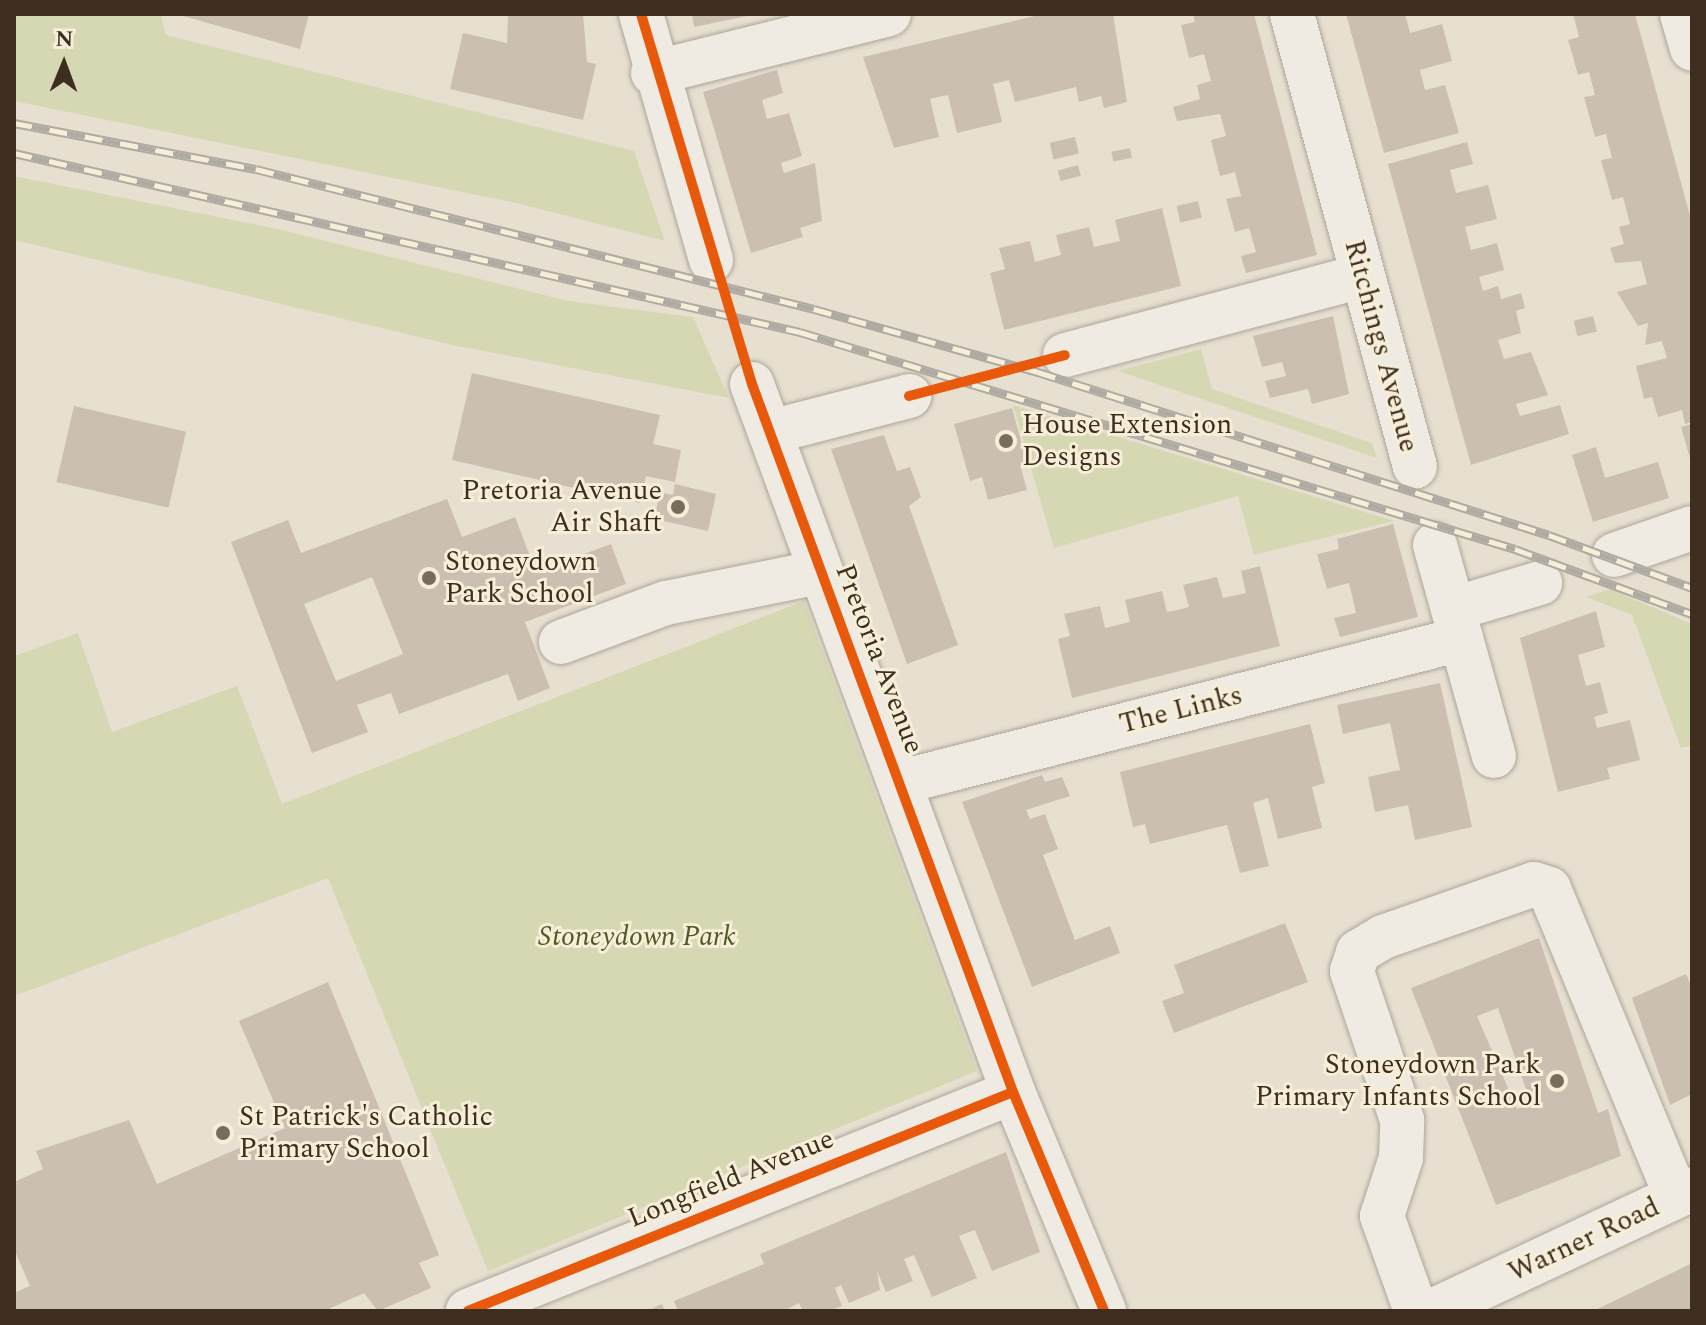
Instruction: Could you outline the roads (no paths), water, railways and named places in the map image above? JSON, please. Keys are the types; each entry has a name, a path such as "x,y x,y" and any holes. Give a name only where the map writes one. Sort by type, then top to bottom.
{"street":[{"path":"641,14 653,73 711,260"},
{"path":"653,73 889,14"},
{"name":"Ritchings Avenue","path":"1292,14 1415,467"},
{"path":"1682,14 1692,49"},
{"path":"1065,355 1361,276"},
{"name":"Pretoria Avenue","path":"752,384 1013,1092 1104,1311"},
{"path":"770,432 909,396"},
{"path":"1614,555 1692,528"},
{"path":"1435,545 1494,756"},
{"path":"561,642 666,603 820,572"},
{"name":"The Links","path":"901,782 1457,624 1540,583"},
{"path":"1416,1311 1382,1216 1401,1158 1402,1120 1352,971 1358,952 1383,937 1534,884 1549,889 1684,1193"},
{"name":"Longfield Avenue","path":"468,1311 1013,1092"},
{"name":"Warner Road","path":"1432,1311 1684,1193"}],"railway":[{"path":"14,123 256,169 814,309 1038,372 1549,535 1692,588"},
{"path":"14,153 800,332 1515,549 1692,614"}],"place":[{"name":"House Extension Designs","path":"1006,441"},
{"name":"Pretoria Avenue Air Shaft","path":"678,507"},
{"name":"Stoneydown Park School","path":"429,578"},
{"name":"Stoneydown Park Primary Infants School","path":"1557,1081"},
{"name":"St Patrick's Catholic Primary School","path":"223,1133"}],"park label":[{"name":"Stoneydown Park","path":"637,937"}]}
